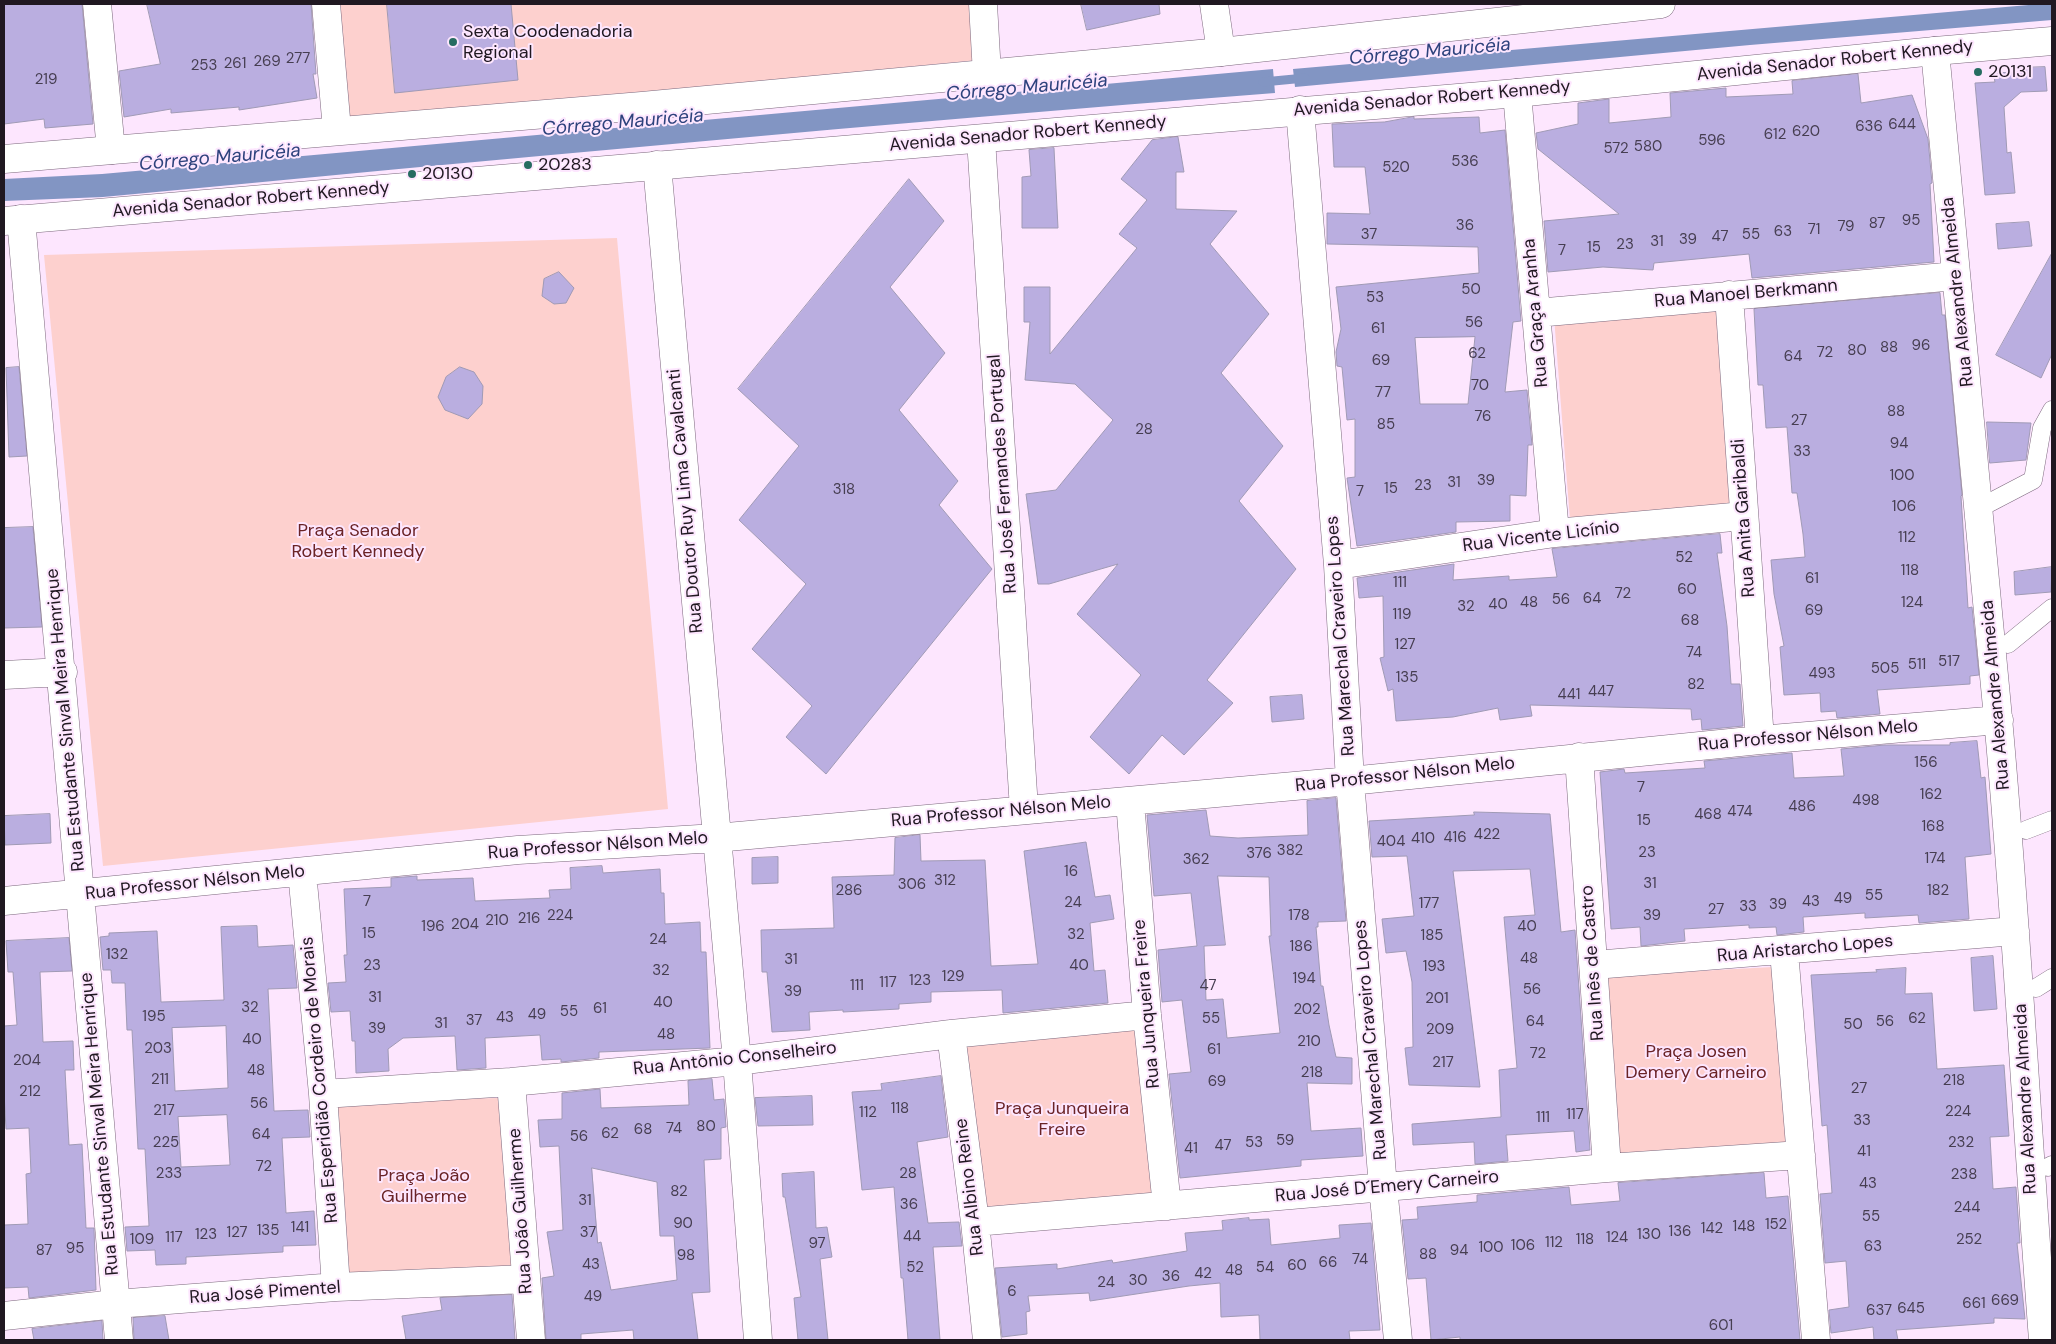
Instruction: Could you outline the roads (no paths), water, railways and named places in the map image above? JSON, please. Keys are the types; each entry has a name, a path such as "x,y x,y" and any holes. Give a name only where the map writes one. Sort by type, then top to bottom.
{"street":[{"path":"97,4 111,150"},
{"path":"326,4 337,130"},
{"path":"983,4 988,74"},
{"path":"1214,4 1221,52"},
{"path":"4,159 642,106 988,74 1221,52 1630,5 1661,4"},
{"name":"Avenida Senador Robert Kennedy","path":"12,220 1517,93 2052,41"},
{"name":"Rua Alexandre Almeida","path":"1935,51 1956,276 2000,648 1999,720 2016,832 2015,931 2036,989 2044,1172 2043,1340"},
{"name":"Rua Graça Aranha","path":"1517,93 1555,532"},
{"name":"Rua Marechal Craveiro Lopes","path":"1300,110 1338,565 1350,781 1383,1187 1398,1340"},
{"name":"Rua José Fernandes Portugal","path":"981,139 1024,809"},
{"name":"Rua Doutor Ruy Lima Cavalcanti","path":"657,165 736,1061 758,1340"},
{"name":"Rua Estudante Sinval Meira Henrique","path":"12,220 63,672 80,894 120,1340"},
{"name":"Rua Manoel Berkmann","path":"1536,313 1956,276"},
{"name":"Rua Anita Garibaldi","path":"1729,295 1760,740"},
{"name":"Rua Vicente Licínio","path":"1338,565 1555,532 1744,516"},
{"path":"4,675 63,672"},
{"name":"Rua Professor Nélson Melo","path":"4,901 518,850 716,838 1350,781 1760,740 1999,720"},
{"name":"Rua Inês de Castro","path":"1579,757 1607,1168"},
{"name":"Rua Junqueira Freire","path":"1130,801 1147,1015 1167,1206"},
{"name":"Rua Esperidião Cordeiro de Morais","path":"302,872 322,1094 336,1287"},
{"name":"Rua Aristarcho Lopes","path":"1594,965 2015,931"},
{"path":"1784,951 1816,1340"},
{"name":"Rua Antônio Conselheiro","path":"322,1094 511,1082 736,1061 951,1034 1147,1015"},
{"name":"Rua Albino Reine","path":"951,1034 975,1222 987,1340"},
{"name":"Rua João Guilherme","path":"511,1082 530,1340"},
{"name":"Rua José D´Emery Carneiro","path":"975,1222 1607,1168 1800,1156"},
{"name":"Rua José Pimentel","path":"4,1316 116,1304 336,1287 526,1279"}],"lane":[{"path":"1984,503 2033,480 2042,428 2052,410"},
{"path":"2000,648 2052,608"},
{"path":"2016,832 2052,820"}],"water":[{"path":"2052,4 2052,20 1750,45 1295,87 1293,69"},
{"path":"1273,69 1275,93 835,129 103,197 4,201 4,179 102,174"}],"waterway":[{"name":"Córrego Mauricéia","path":"1263,82 1305,78"}],"place":[{"name":"Sexta Coodenadoria Regional","path":"453,42"},
{"name":"20131","path":"1978,72"},
{"name":"20283","path":"528,165"},
{"name":"20130","path":"412,174"}],"park label":[{"name":"Praça Senador Robert Kennedy","path":"358,541"},
{"name":"Praça Josen Demery Carneiro","path":"1696,1062"},
{"name":"Praça Junqueira Freire","path":"1062,1119"},
{"name":"Praça João Guilherme","path":"424,1186"}]}
